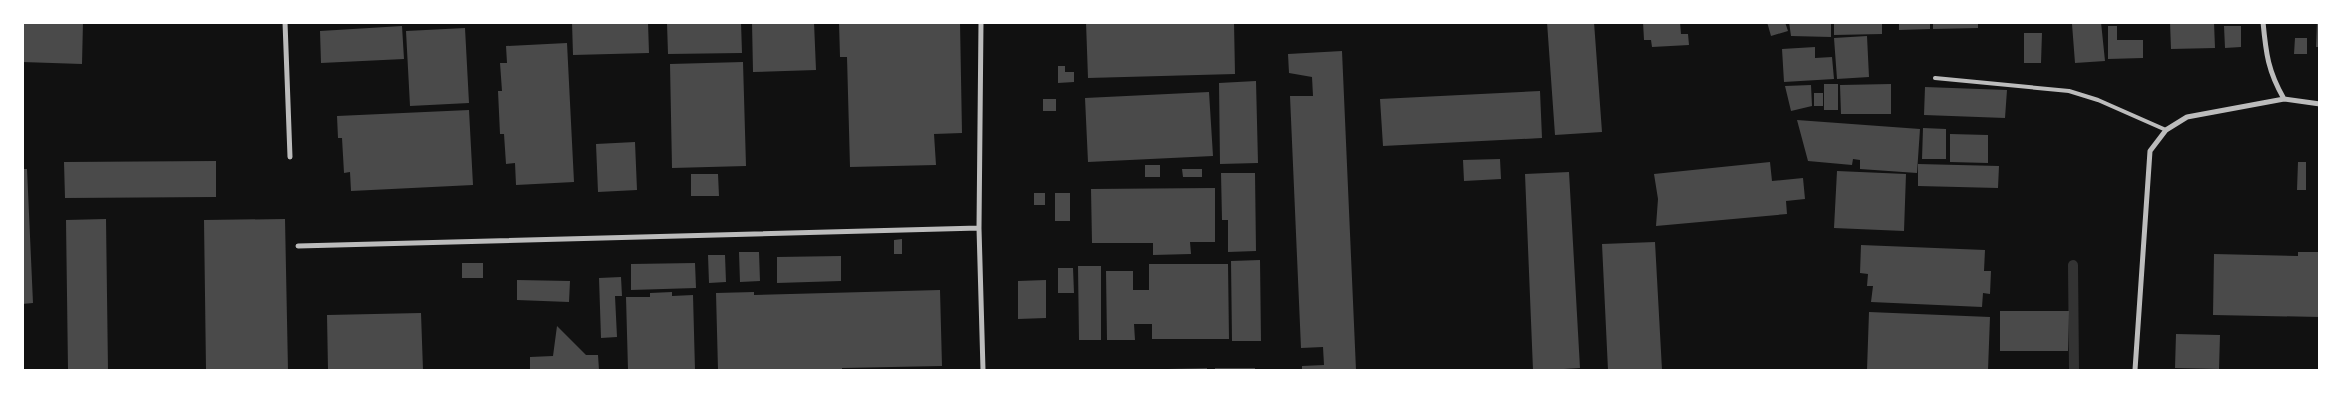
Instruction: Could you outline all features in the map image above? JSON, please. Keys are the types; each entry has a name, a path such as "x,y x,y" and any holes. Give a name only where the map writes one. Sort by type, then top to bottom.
{"street":[{"path":"285,22 290,157"},
{"path":"981,22 979,228 983,370"},
{"path":"2263,22 2266,54 2272,78 2284,99"},
{"path":"2135,370 2150,151 2166,130 2187,117 2284,99 2320,104"},
{"path":"298,246 979,228"}],"lane":[{"path":"1935,78 2069,91 2098,100 2166,130"}],"building":[{"path":"22,22 83,22 82,64 22,62"},
{"path":"572,22 648,22 649,53 573,55"},
{"path":"741,22 742,53 668,54 667,23"},
{"path":"752,22 814,22 816,70 753,72"},
{"path":"839,22 960,22 962,133 934,134 936,165 850,167 847,57 840,57"},
{"path":"1086,22 1234,22 1235,74 1088,78"},
{"path":"1547,22 1594,22 1602,132 1555,135"},
{"path":"1643,22 1680,22 1681,34 1688,34 1689,45 1652,47 1651,40 1644,40"},
{"path":"1767,22 1785,22 1788,31 1771,36"},
{"path":"1789,22 1831,22 1831,37 1791,36"},
{"path":"1834,22 1882,22 1882,34 1834,35"},
{"path":"1899,22 1930,22 1930,29 1899,30"},
{"path":"1933,22 1978,22 1978,28 1933,29"},
{"path":"2101,22 2105,61 2075,63 2072,24"},
{"path":"2170,22 2214,22 2215,48 2171,49"},
{"path":"2317,22 2320,22 2320,47 2316,47"},
{"path":"402,26 404,59 321,63 320,31"},
{"path":"2108,26 2117,26 2117,40 2143,40 2143,58 2108,59"},
{"path":"2224,26 2241,26 2241,47 2225,48"},
{"path":"465,28 469,103 410,106 406,31"},
{"path":"2024,33 2042,33 2041,63 2024,63"},
{"path":"1867,36 1869,77 1837,79 1834,38"},
{"path":"2295,38 2307,38 2307,54 2294,54"},
{"path":"567,43 574,182 516,185 515,163 506,164 504,134 500,134 498,91 502,91 500,63 507,63 506,46"},
{"path":"1815,47 1815,58 1832,57 1834,79 1784,82 1782,49"},
{"path":"1342,51 1356,370 1302,370 1302,366 1324,365 1323,347 1301,348 1290,96 1313,96 1312,77 1289,73 1288,54"},
{"path":"743,62 746,166 672,168 670,64"},
{"path":"1058,66 1065,66 1065,72 1074,72 1074,82 1058,83"},
{"path":"1256,81 1258,163 1220,164 1219,83"},
{"path":"1824,84 1838,84 1838,110 1824,110"},
{"path":"1891,84 1891,114 1841,114 1840,85"},
{"path":"1811,85 1812,106 1791,111 1785,86"},
{"path":"1925,87 2007,90 2005,118 1924,115"},
{"path":"1540,91 1542,138 1383,146 1380,99"},
{"path":"1209,92 1213,156 1088,162 1085,98"},
{"path":"1814,93 1823,93 1823,106 1814,106"},
{"path":"1043,99 1056,99 1056,111 1043,111"},
{"path":"469,110 473,185 351,191 350,172 344,173 342,138 338,138 337,116"},
{"path":"1797,120 1920,129 1917,173 1860,169 1860,160 1853,159 1852,165 1808,161"},
{"path":"1923,128 1946,129 1946,159 1922,159"},
{"path":"1950,134 1988,135 1988,163 1950,162"},
{"path":"635,142 637,190 598,192 596,144"},
{"path":"1500,159 1501,179 1464,181 1463,160"},
{"path":"216,161 216,197 65,198 64,162"},
{"path":"1770,162 1772,181 1803,178 1805,199 1786,201 1787,214 1656,226 1658,199 1654,174"},
{"path":"2298,162 2306,162 2306,190 2297,190"},
{"path":"1918,164 1999,166 1998,188 1918,186"},
{"path":"1145,165 1160,165 1160,177 1145,177"},
{"path":"22,169 27,169 33,303 22,304"},
{"path":"1182,169 1202,169 1202,177 1183,177"},
{"path":"1837,171 1906,174 1904,231 1834,228"},
{"path":"1569,172 1580,368 1533,370 1525,174"},
{"path":"1221,173 1255,173 1256,251 1228,252 1228,220 1222,220"},
{"path":"691,174 718,174 719,196 691,196"},
{"path":"1215,188 1215,242 1190,242 1191,254 1153,255 1153,243 1092,243 1091,189"},
{"path":"1034,193 1045,193 1045,205 1034,205"},
{"path":"1055,193 1070,193 1070,221 1055,221"},
{"path":"106,219 108,370 68,370 66,220"},
{"path":"285,219 288,370 206,370 204,220"},
{"path":"902,239 902,254 894,254 894,240"},
{"path":"1655,242 1662,370 1608,370 1602,244"},
{"path":"1861,245 1985,250 1984,271 1991,271 1990,294 1983,293 1982,307 1871,302 1873,286 1867,286 1868,274 1860,273"},
{"path":"739,252 759,252 760,281 740,282"},
{"path":"2298,252 2320,252 2320,317 2213,315 2214,254 2298,256"},
{"path":"708,255 725,255 726,282 709,283"},
{"path":"841,256 841,281 777,283 777,257"},
{"path":"1260,260 1261,341 1232,341 1231,261"},
{"path":"462,263 483,263 483,278 462,278"},
{"path":"695,263 696,288 631,290 631,264"},
{"path":"1149,264 1228,264 1229,339 1152,339 1152,324 1134,324 1135,340 1107,340 1106,271 1133,271 1133,290 1149,290"},
{"path":"1078,266 1101,266 1101,340 1079,340"},
{"path":"1058,268 1073,268 1074,293 1058,293"},
{"path":"621,277 622,296 615,296 617,337 601,338 599,278"},
{"path":"517,280 570,281 569,302 517,300"},
{"path":"1046,280 1046,318 1018,319 1018,281"},
{"path":"940,290 942,366 842,368 842,370 718,370 716,293 754,292 754,295"},
{"path":"672,292 672,296 693,295 695,370 628,370 626,297 650,297 650,293"},
{"path":"2000,311 2069,311 2068,351 2000,351"},
{"path":"1869,312 1990,317 1988,370 1867,370"},
{"path":"421,313 423,370 328,370 327,315"},
{"path":"557,326 586,355 598,355 599,370 530,370 530,357 553,356"},
{"path":"2176,334 2220,335 2219,369 2175,368"},
{"path":"1207,368 1207,370 1167,370 1167,369"},
{"path":"1215,368 1255,368 1255,370 1215,370"}],"waterway":[{"path":"2073,265 2074,370"}]}
